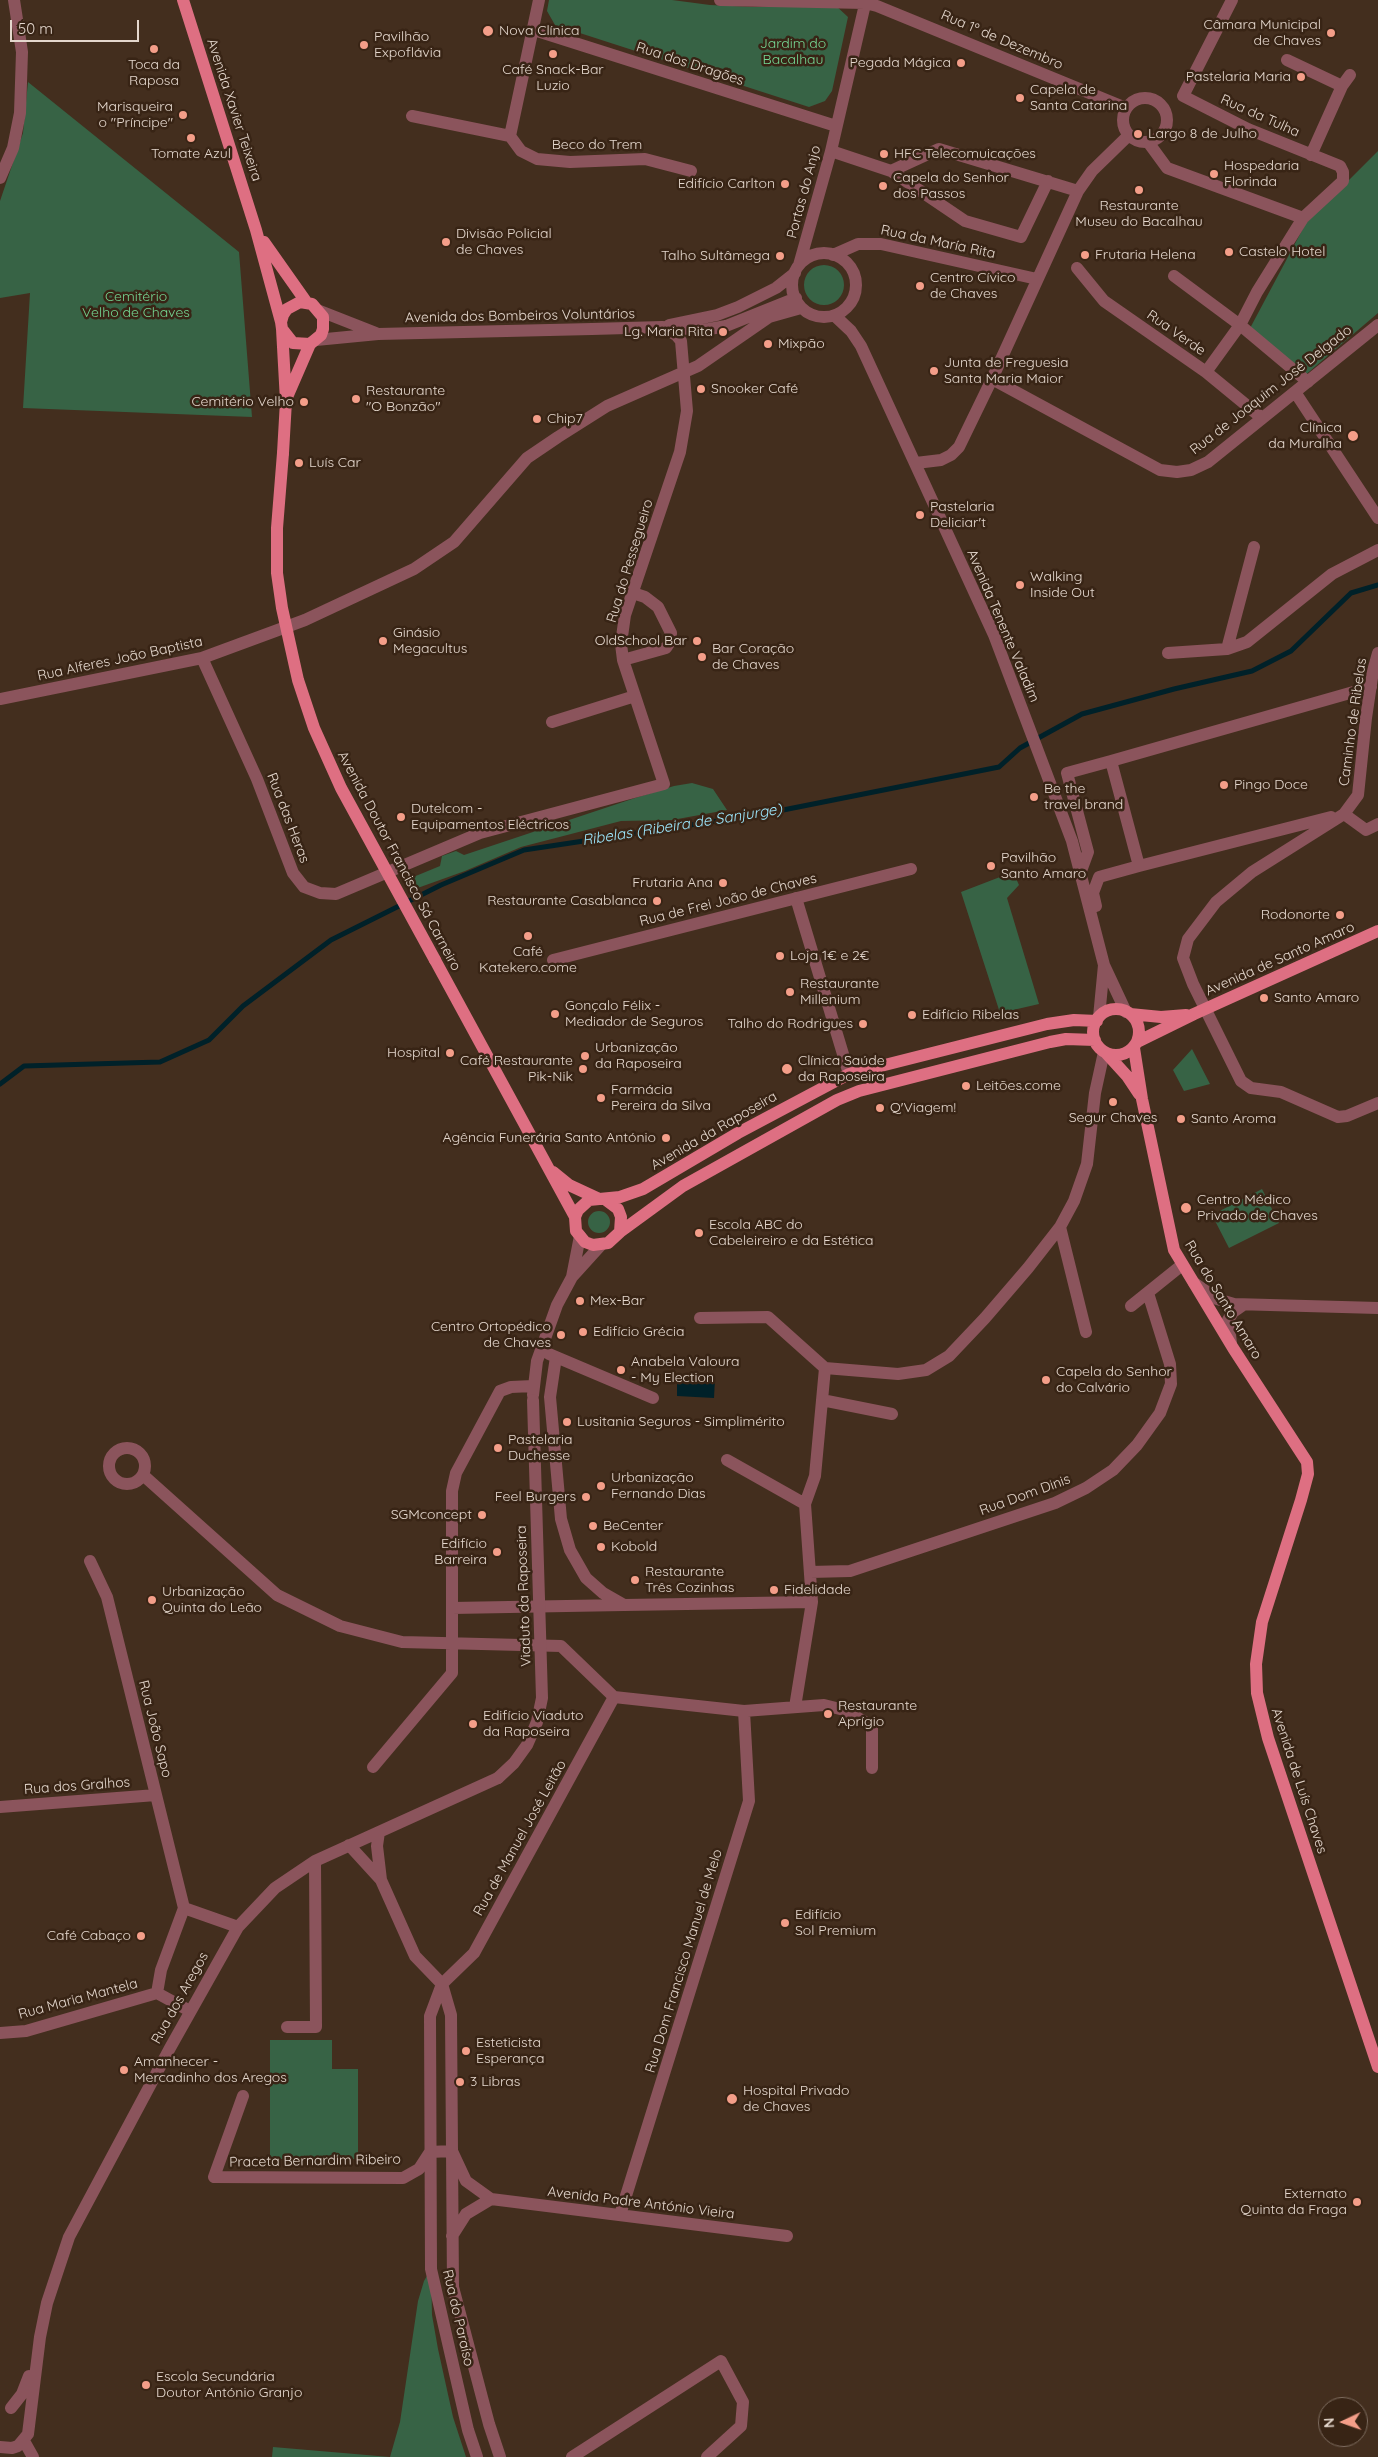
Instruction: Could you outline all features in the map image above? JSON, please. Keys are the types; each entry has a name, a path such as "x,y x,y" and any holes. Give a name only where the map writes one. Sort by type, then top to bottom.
{"main road":[{"name":"Avenida Xavier Teixeira","path":"183,0 256,230 282,325"},
{"name":"Avenida Xavier Teixeira","path":"256,230 278,265 307,303"},
{"path":"300,302 307,303 320,311 323,317 323,329 313,342 304,345 293,343 288,339 282,325 287,309 300,302"},
{"name":"Avenida Doutor Francisco Sá Carneiro","path":"282,325 286,401 277,536 278,573 282,608 298,680 314,728 340,788 575,1217"},
{"name":"Avenida Doutor Francisco Sá Carneiro","path":"286,401 313,342"},
{"name":"Avenida de Santo Amaro","path":"1136,1045 1199,1011 1378,931"},
{"path":"1112,1010 1128,1013 1139,1027 1136,1045 1121,1055 1105,1053 1095,1040 1093,1034 1098,1019 1112,1010"},
{"name":"Avenida de Santo Amaro","path":"1128,1013 1161,1017 1199,1011"},
{"name":"Avenida da Raposeira","path":"575,1217 583,1204 643,1189 738,1133 849,1074 1047,1024 1098,1019"},
{"path":"575,1217 575,1224 580,1236 592,1245 601,1245 615,1239 620,1232 683,1186 837,1100 859,1090 1050,1042 1066,1039 1095,1040"},
{"name":"Rua do Santo Amaro","path":"1136,1045 1142,1099 1174,1250 1233,1348 1305,1456 1308,1474 1301,1500"},
{"name":"Rua do Santo Amaro","path":"1105,1053 1127,1076 1142,1099"},
{"name":"Avenida Doutor Francisco Sá Carneiro","path":"548,1168 569,1185 602,1199"},
{"path":"602,1199 618,1209 621,1217 620,1232"},
{"name":"Avenida de Luís Chaves","path":"1301,1500 1262,1622 1257,1649 1259,1705 1268,1738 1378,2067"}],"street":[{"path":"0,178 13,148 20,112 22,52 14,0"},
{"path":"412,116 510,136 539,0"},
{"name":"Rua 1º de Dezembro","path":"720,0 865,2 892,10 1126,108"},
{"path":"1162,104 1183,96 1232,0"},
{"name":"Portas do Anjo","path":"797,269 831,151 865,2"},
{"name":"Rua dos Dragões","path":"534,30 836,126"},
{"path":"1287,60 1342,86"},
{"path":"1311,155 1342,86 1350,75"},
{"name":"Rua da Tulha","path":"1183,96 1248,129 1340,166 1343,172 1343,181 1303,218"},
{"path":"1143,97 1157,100 1162,104 1168,117 1168,124 1161,136 1148,142 1141,142 1129,135 1123,122 1126,108 1130,103 1143,97"},
{"path":"916,463 941,460 956,451 992,379 1078,191 1092,172 1129,135"},
{"name":"Beco do Trem","path":"510,136 522,151 537,159 570,162 645,159 691,171"},
{"path":"1148,142 1166,168 1303,218 1257,292 1240,325 1206,372"},
{"path":"891,171 939,149 1078,191"},
{"path":"831,151 891,171 965,220 1020,237 1048,181"},
{"name":"Rua da María Rita","path":"833,255 858,244 881,244 1037,278"},
{"path":"815,255 833,255 850,266 856,284 851,304 835,316 817,317 798,303 792,282 797,269 815,255"},
{"name":"Rua Verde","path":"1077,268 1104,301 1206,372 1262,418"},
{"name":"Avenida dos Bombeiros Voluntários","path":"662,327 717,315 738,307 776,288 797,269"},
{"path":"1174,276 1240,325 1308,382"},
{"name":"Avenida dos Bombeiros Voluntários","path":"313,342 378,334 662,327 696,331 719,328 798,303"},
{"name":"Rua Alferes João Baptista","path":"0,699 202,658 305,620 414,569 454,542 527,458 600,410 706,362 769,317 798,303"},
{"name":"Avenida dos Bombeiros Voluntários","path":"320,311 378,334"},
{"name":"Avenida Tenente Valadim","path":"835,316 851,331 861,346 980,602 1072,841 1104,964 1128,1013"},
{"name":"Rua de Joaquim José Delgado","path":"992,379 1160,470 1177,472 1191,470 1208,462 1378,325"},
{"name":"Rua do Pessegueiro","path":"662,327 676,335 680,341 688,406 682,445 625,615 621,644 623,660 664,784"},
{"path":"1295,392 1378,518"},
{"path":"1227,649 1254,547"},
{"path":"1168,653 1227,649 1247,642 1332,574 1378,550"},
{"path":"623,660 666,648 670,642 671,633 658,607 645,596 633,593"},
{"name":"Caminho de Ribelas","path":"1378,653 1371,687 1358,794 1344,814 1252,872 1216,902 1188,939 1184,952 1185,964 1199,1011 1241,1081 1251,1088 1281,1092 1338,1117 1347,1116 1378,1103"},
{"name":"Rua das Heras","path":"202,658 257,778 293,873 304,887 320,893 336,894 480,833 664,784"},
{"path":"1081,872 1088,852 1067,773 1371,687"},
{"path":"552,722 635,696"},
{"path":"1111,761 1139,866"},
{"path":"1099,945 1102,930 1093,893 1099,877 1344,814 1366,830 1378,824"},
{"name":"Rua de Frei João de Chaves","path":"553,960 910,869"},
{"path":"796,898 849,1074"},
{"name":"Avenida Tenente Valadim","path":"1098,1019 1104,964"},
{"path":"700,1318 768,1317 825,1368 898,1374 926,1370 949,1356 1028,1268 1060,1227 1074,1201 1084,1174 1091,1138 1095,1092 1105,1053"},
{"path":"1060,1227 1086,1332"},
{"path":"572,1277 580,1236"},
{"path":"374,1767 452,1673 452,1491 456,1473 500,1391 511,1386 533,1386 540,1350 551,1317 572,1277 601,1245"},
{"path":"1131,1306 1182,1266"},
{"path":"1194,1283 1217,1299 1243,1305 1378,1308"},
{"name":"Rua Dom Dinis","path":"810,1572 850,1571 1036,1509 1086,1488 1113,1470 1137,1445 1160,1413 1170,1384 1170,1364 1148,1293"},
{"path":"1233,1348 1228,1330 1228,1320 1233,1312 1243,1305"},
{"path":"540,1350 653,1398"},
{"path":"556,1357 550,1397 561,1519 570,1550 586,1578 603,1593 624,1605"},
{"path":"794,1707 812,1602 805,1504 815,1476 825,1368"},
{"name":"Viaduto da Raposeira","path":"379,1832 498,1778 514,1764 527,1745 537,1722 542,1698 533,1386"},
{"path":"822,1400 892,1414"},
{"path":"727,1460 805,1504"},
{"path":"143,1475 277,1595 340,1626 402,1642 562,1646 614,1697 744,1711 824,1705 844,1710 872,1726 872,1768"},
{"name":"Rua João Sapo","path":"90,1561 107,1597 184,1908"},
{"path":"452,1608 812,1602"},
{"name":"Rua de Manuel José Leitão","path":"442,1984 474,1953 614,1697"},
{"name":"Rua Dom Francisco Manuel de Melo","path":"620,2215 749,1802 744,1711"},
{"name":"Rua dos Gralhos","path":"0,1807 156,1795"},
{"path":"354,1850 364,1839 379,1832"},
{"name":"Rua do Paraíso","path":"379,1832 377,1846 381,1880 415,1956 442,1984 451,2015 453,2287 489,2424 500,2457"},
{"path":"364,1839 377,1846"},
{"name":"Rua do Paraíso","path":"354,1850 381,1880"},
{"name":"Rua dos Aregos","path":"35,2362 47,2303 69,2237 190,2011 238,1927 275,1888 315,1861 354,1850"},
{"path":"287,2027 316,2027 315,1861"},
{"path":"157,1993 161,1970 184,1908 238,1927"},
{"name":"Rua do Paraíso","path":"442,1984 430,2016 431,2269 468,2430 477,2457"},
{"name":"Rua Maria Mantela","path":"0,2033 26,2030 157,1993 190,2011"},
{"name":"Praceta Bernardim Ribeiro","path":"242,2096 214,2177 403,2178 420,2169 430,2152"},
{"path":"430,2152 452,2151 466,2181 491,2199 466,2214 452,2236"},
{"name":"Avenida Padre António Vieira","path":"491,2199 787,2236"},
{"path":"572,2457 721,2361 743,2402 741,2426 707,2457"},
{"path":"5,2409 22,2394 35,2362"},
{"path":"2,2449 18,2446 28,2434 35,2362"},
{"path":"5,2409 22,2413 28,2424"},
{"path":"468,2430 489,2424"},
{"path":"24,2441 33,2457"}],"green space":[{"name":"Jardim do Bacalhau","path":"549,0 672,0 710,5 755,7 834,4 848,17 832,91 825,101 809,107 555,25 547,11"},
{"name":"Cemitério Velho de Chaves","path":"28,82 239,252 252,417 23,408 30,293 0,298 0,201 23,133"},
{"path":"1378,151 1378,313 1303,377 1248,332 1306,223"},
{"path":"824,265 838,271 844,285 838,299 824,305 810,299 804,285 810,271"},
{"path":"692,783 713,789 727,810 672,820 621,821 521,847 465,871 412,890 406,880 440,866 442,856 456,851 464,855 635,798 674,786"},
{"path":"1013,872 1019,885 1007,898 1039,1004 1000,1013 961,892"},
{"path":"1192,1049 1210,1084 1184,1091 1173,1070"},
{"path":"1262,1189 1279,1223 1229,1248 1212,1215"},
{"path":"599,1211 607,1214 610,1222 607,1230 599,1233 591,1230 588,1222 591,1214"},
{"path":"270,2040 332,2040 332,2069 358,2069 358,2159 270,2159"},
{"path":"431,2269 432,2315 438,2349 453,2417 466,2457 390,2457 400,2422 418,2301 424,2281"},
{"path":"273,2447 390,2457 272,2457"}],"water":[{"path":"677,1378 715,1379 714,1398 677,1396"}],"waterway":[{"name":"Ribelas (Ribeira de Sanjurge)","path":"0,1084 24,1066 160,1062 209,1040 243,1006 331,940 441,885 524,850 763,814 999,767 1020,748 1082,714 1174,689 1252,671 1291,651 1351,593 1378,585"}],"place":[{"name":"Nova Clínica","path":"488,31"},
{"name":"Câmara Municipal de Chaves","path":"1331,33"},
{"name":"Pavilhão Expoflávia","path":"364,45"},
{"name":"Toca da Raposa","path":"154,49"},
{"name":"Café Snack-Bar Luzio","path":"553,54"},
{"name":"Pegada Mágica","path":"961,63"},
{"name":"Pastelaria Maria","path":"1301,77"},
{"name":"Capela de Santa Catarina","path":"1020,98"},
{"name":"Marisqueira o \"Príncipe\"","path":"183,115"},
{"name":"Largo 8 de Julho","path":"1138,134"},
{"name":"Tomate Azul","path":"191,138"},
{"name":"HFC Telecomuicações","path":"884,154"},
{"name":"Hospedaria Florinda","path":"1214,174"},
{"name":"Edifício Carlton","path":"785,184"},
{"name":"Capela do Senhor dos Passos","path":"883,186"},
{"name":"Restaurante Museu do Bacalhau","path":"1139,190"},
{"name":"Divisão Policial de Chaves","path":"446,242"},
{"name":"Castelo Hotel","path":"1229,252"},
{"name":"Frutaria Helena","path":"1085,255"},
{"name":"Talho Sultâmega","path":"780,256"},
{"name":"Centro Cívico de Chaves","path":"920,286"},
{"name":"Lg. Maria Rita","path":"723,332"},
{"name":"Mixpão","path":"768,344"},
{"name":"Junta de Freguesia Santa Maria Maior","path":"934,371"},
{"name":"Snooker Café","path":"701,389"},
{"name":"Restaurante \"O Bonzão\"","path":"356,399"},
{"name":"Cemitério Velho","path":"304,402"},
{"name":"Chip7","path":"537,419"},
{"name":"Clínica da Muralha","path":"1353,436"},
{"name":"Luís Car","path":"299,463"},
{"name":"Pastelaria Deliciar't","path":"920,515"},
{"name":"Walking Inside Out","path":"1020,585"},
{"name":"Ginásio Megacultus","path":"383,641"},
{"name":"OldSchool Bar","path":"697,641"},
{"name":"Bar Coração de Chaves","path":"702,657"},
{"name":"Pingo Doce","path":"1224,785"},
{"name":"Be the travel brand","path":"1034,797"},
{"name":"Dutelcom - Equipamentos Eléctricos","path":"401,817"},
{"name":"Pavilhão Santo Amaro","path":"991,866"},
{"name":"Frutaria Ana","path":"723,883"},
{"name":"Restaurante Casablanca","path":"657,901"},
{"name":"Rodonorte","path":"1340,915"},
{"name":"Café Katekero.come","path":"528,936"},
{"name":"Loja 1€ e 2€","path":"780,956"},
{"name":"Restaurante Millenium","path":"790,992"},
{"name":"Santo Amaro","path":"1264,998"},
{"name":"Gonçalo Félix - Mediador de Seguros","path":"555,1014"},
{"name":"Edifício Ribelas","path":"912,1015"},
{"name":"Talho do Rodrigues","path":"863,1024"},
{"name":"Hospital","path":"450,1053"},
{"name":"Urbanização da Raposeira","path":"585,1056"},
{"name":"Café Restaurante Pik-Nik","path":"583,1069"},
{"name":"Clínica Saúde da Raposeira","path":"787,1069"},
{"name":"Leitões.come","path":"966,1086"},
{"name":"Farmácia Pereira da Silva","path":"601,1098"},
{"name":"Segur Chaves","path":"1113,1102"},
{"name":"Q'Viagem!","path":"880,1108"},
{"name":"Santo Aroma","path":"1181,1119"},
{"name":"Agência Funerária Santo António","path":"666,1138"},
{"name":"Centro Médico Privado de Chaves","path":"1186,1208"},
{"name":"Escola ABC do Cabeleireiro e da Estética","path":"699,1233"},
{"name":"Mex-Bar","path":"580,1301"},
{"name":"Edifício Grécia","path":"583,1332"},
{"name":"Centro Ortopédico de Chaves","path":"561,1335"},
{"name":"Anabela Valoura - My Election","path":"621,1370"},
{"name":"Capela do Senhor do Calvário","path":"1046,1380"},
{"name":"Lusitania Seguros - Simplimérito","path":"567,1422"},
{"name":"Pastelaria Duchesse","path":"498,1448"},
{"name":"Urbanização Fernando Dias","path":"601,1486"},
{"name":"Feel Burgers","path":"586,1497"},
{"name":"SGMconcept","path":"482,1515"},
{"name":"BeCenter","path":"593,1526"},
{"name":"Kobold","path":"601,1547"},
{"name":"Edifício Barreira","path":"497,1552"},
{"name":"Restaurante Três Cozinhas","path":"635,1580"},
{"name":"Fidelidade","path":"774,1590"},
{"name":"Urbanização Quinta do Leão","path":"152,1600"},
{"name":"Restaurante Aprígio","path":"828,1714"},
{"name":"Edifício Viaduto da Raposeira","path":"473,1724"},
{"name":"Edifício Sol Premium","path":"785,1923"},
{"name":"Café Cabaço","path":"141,1936"},
{"name":"Esteticista Esperança","path":"466,2051"},
{"name":"Amanhecer - Mercadinho dos Aregos","path":"124,2070"},
{"name":"3 Libras","path":"460,2082"},
{"name":"Hospital Privado de Chaves","path":"732,2099"},
{"name":"Externato Quinta da Fraga","path":"1357,2202"},
{"name":"Escola Secundária Doutor António Granjo","path":"146,2385"}]}
